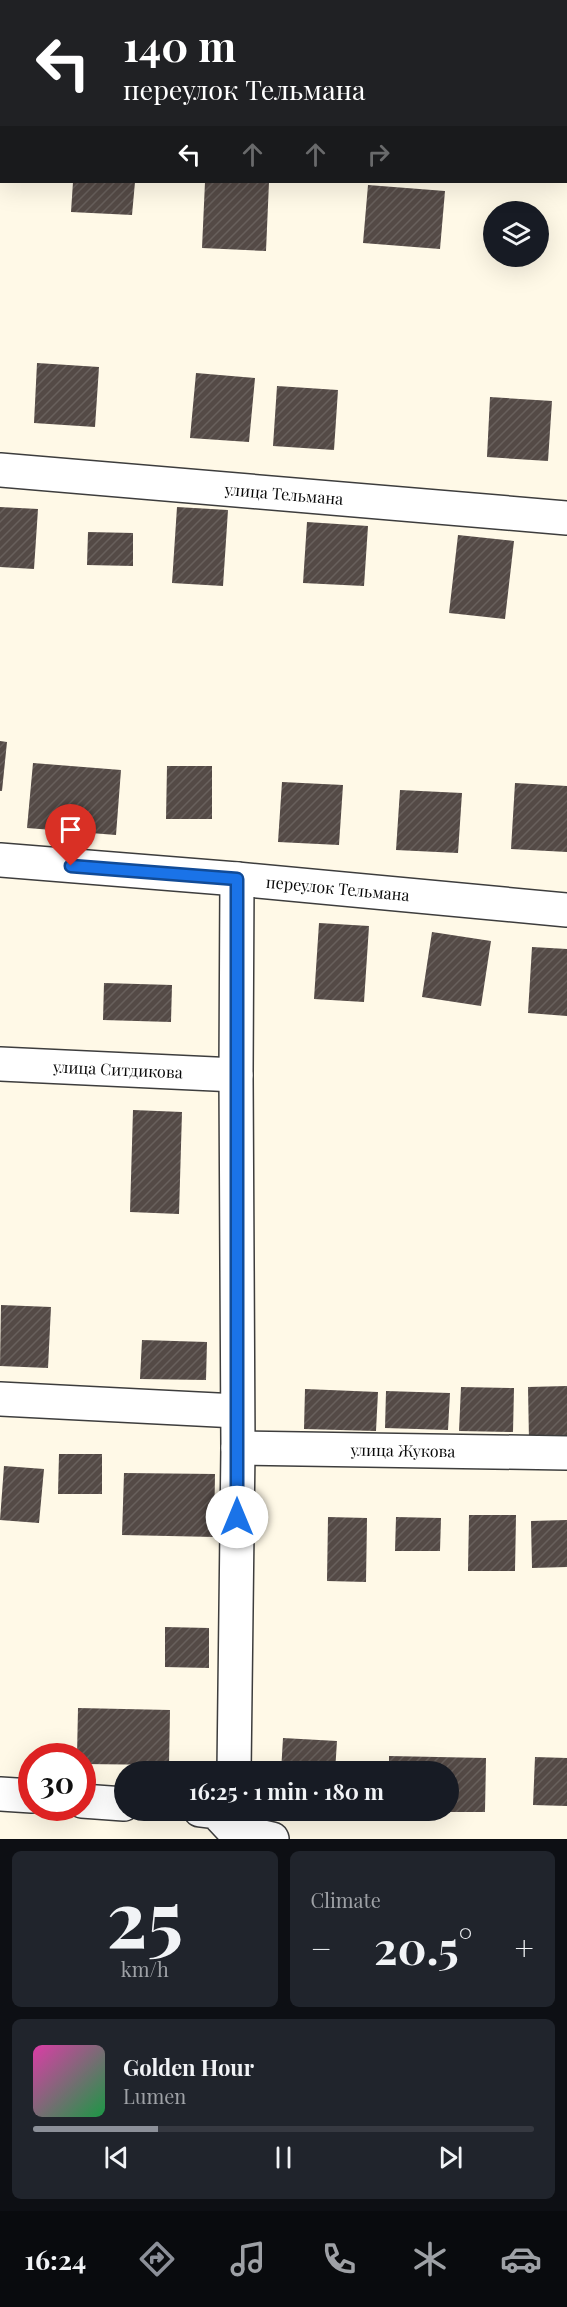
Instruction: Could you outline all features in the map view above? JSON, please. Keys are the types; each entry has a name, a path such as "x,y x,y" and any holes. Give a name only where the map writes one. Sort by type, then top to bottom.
{"street":[{"name":"улица Тельмана","path":"0,470 567,518"},
{"name":"переулок Тельмана","path":"0,860 237,879 567,910"},
{"path":"234,1761 238,1448 237,879"},
{"name":"улица Ситдикова","path":"0,1064 236,1075"},
{"path":"0,1399 237,1412"},
{"name":"улица Жукова","path":"238,1448 567,1453"},
{"path":"0,1794 18,1795"},
{"path":"96,1802 114,1803"},
{"path":"234,1826 272,1839"}],"building":[{"path":"73,183 135,183 132,215 71,212"},
{"path":"205,183 269,183 266,251 202,248"},
{"path":"368,185 445,191 440,249 363,243"},
{"path":"37,363 99,367 95,427 34,423"},
{"path":"196,373 255,378 249,442 190,438"},
{"path":"277,386 338,390 334,450 273,446"},
{"path":"490,397 552,401 548,461 487,457"},
{"path":"0,507 38,509 34,569 0,567"},
{"path":"177,507 228,510 223,586 172,583"},
{"path":"307,522 368,526 364,586 303,583"},
{"path":"88,532 133,533 133,566 87,565"},
{"path":"458,535 514,541 505,619 449,613"},
{"path":"0,741 7,742 2,791 0,791"},
{"path":"33,763 121,770 116,835 27,828"},
{"path":"167,766 212,766 212,819 166,819"},
{"path":"282,782 343,785 339,845 278,842"},
{"path":"515,783 567,786 567,852 511,849"},
{"path":"400,790 462,793 458,853 396,850"},
{"path":"319,923 369,926 364,1002 314,999"},
{"path":"432,932 491,941 481,1006 422,997"},
{"path":"532,947 567,949 567,1016 528,1013"},
{"path":"104,983 172,985 171,1022 103,1020"},
{"path":"133,1110 182,1112 179,1214 130,1212"},
{"path":"1,1305 51,1307 48,1368 0,1366"},
{"path":"142,1340 207,1342 206,1380 140,1379"},
{"path":"567,1386 567,1440 529,1441 528,1387"},
{"path":"461,1387 514,1388 513,1432 459,1431"},
{"path":"305,1389 378,1392 376,1431 304,1429"},
{"path":"386,1391 450,1393 448,1430 385,1428"},
{"path":"59,1454 102,1454 102,1494 58,1494"},
{"path":"4,1466 44,1469 39,1523 0,1520"},
{"path":"124,1473 215,1474 214,1537 122,1535"},
{"path":"469,1515 516,1515 515,1571 468,1571"},
{"path":"328,1517 367,1518 366,1582 327,1581"},
{"path":"396,1517 441,1518 440,1551 395,1551"},
{"path":"567,1520 567,1567 532,1568 531,1521"},
{"path":"165,1627 209,1628 209,1668 165,1667"},
{"path":"78,1708 170,1710 169,1761 114,1761 114,1764 96,1764 96,1743 77,1743"},
{"path":"283,1738 337,1741 336,1761 282,1761"},
{"path":"389,1756 486,1758 485,1812 459,1812 459,1761 389,1761"},
{"path":"535,1757 567,1758 567,1806 533,1805"}],"route":[{"path":"71,866 237,879 237,1517"}]}
